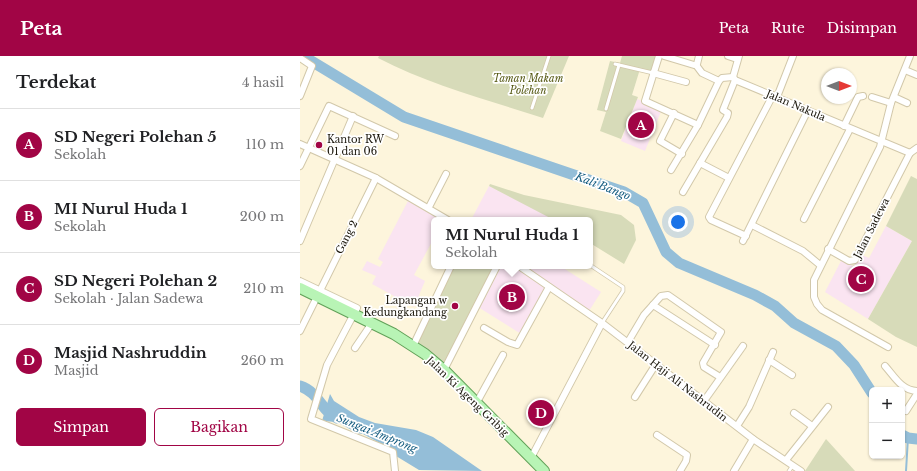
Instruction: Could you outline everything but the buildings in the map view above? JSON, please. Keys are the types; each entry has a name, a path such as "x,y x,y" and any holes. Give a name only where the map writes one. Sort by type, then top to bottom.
{"main road":[{"name":"Jalan Ki Ageng Gribig","path":"300,288 372,323 413,346 444,370 544,471"}],"street":[{"path":"659,56 645,100 698,124"},
{"path":"664,56 696,65 702,73 719,81"},
{"path":"696,65 700,56"},
{"path":"683,192 727,117 728,113 723,110 734,79 738,58 728,56"},
{"path":"792,56 775,96 709,217 711,220 745,239 808,110"},
{"path":"888,347 822,310 817,304 813,286 820,265 880,147 891,103 906,70 910,56"},
{"path":"300,58 312,66 300,96"},
{"path":"906,70 917,76"},
{"path":"653,73 686,82"},
{"path":"671,170 682,154 719,81 722,78 734,79"},
{"name":"Jalan Nakula","path":"734,79 847,128 881,141"},
{"path":"804,219 847,128 858,97 863,96"},
{"path":"872,97 891,103"},
{"path":"894,97 907,103"},
{"path":"300,166 328,106 332,106 395,136"},
{"path":"674,113 660,141 682,154"},
{"path":"300,241 336,160 344,135 354,116"},
{"path":"881,141 910,153 917,148"},
{"path":"300,144 376,178 429,207 444,217"},
{"name":"Jalan Sadewa","path":"828,249 849,261 855,260 910,153"},
{"path":"700,163 729,178"},
{"path":"429,207 446,174"},
{"name":"Gang 2","path":"300,331 376,178"},
{"path":"752,225 803,251 820,265"},
{"path":"413,346 450,269"},
{"path":"444,370 496,269"},
{"name":"Jalan Haji Ali Nashrudin","path":"525,269 628,342 754,439 801,471"},
{"path":"300,281 357,308 327,365 311,419 392,452 395,471"},
{"path":"484,328 508,342 517,345 549,287"},
{"path":"628,342 644,315 652,305 661,296 668,296 719,331 721,334 703,365 720,377"},
{"path":"652,305 714,344"},
{"path":"355,348 372,323"},
{"path":"531,458 602,323"},
{"path":"704,401 743,346"},
{"path":"737,426 749,407 773,352"},
{"path":"477,402 503,355"},
{"path":"769,360 792,375"},
{"path":"635,397 656,364"},
{"path":"884,366 904,387 911,391 917,391"},
{"path":"906,410 917,394"},
{"path":"786,460 828,407"},
{"path":"794,413 812,426"},
{"path":"657,435 687,455 686,461 680,471"},
{"path":"734,471 754,439"}],"lane":[{"path":"532,108 549,56"},
{"path":"606,109 617,65 653,73"},
{"path":"593,267 622,286 623,291 602,323"},
{"path":"789,471 793,465"}],"shaded area":[{"path":"637,99 662,109 645,151 621,141"},
{"path":"489,186 548,216 548,217 473,217"},
{"path":"408,201 439,217 431,217 431,244 414,275 425,281 414,307 372,284 376,276 362,270 367,261 380,267 383,262 378,259"},
{"path":"886,226 912,241 868,319 825,292 842,259 854,267 860,254 869,258"},
{"path":"497,269 518,269 546,287 521,334 478,307"},
{"path":"525,269 565,269 601,292 589,311"}],"green space":[{"name":"Taman Makam Polehan","path":"379,56 569,56 543,118 439,84 398,68 378,58"},
{"path":"622,56 657,56 652,71 640,69 632,95 638,97 621,139 600,131 606,112 597,110 610,61 620,63"},
{"path":"911,176 917,179 917,347 896,337 868,319 912,241 886,226"},
{"path":"490,184 524,195 621,215 634,225 636,240 624,264 593,245 593,217 548,217 489,186"},
{"path":"453,269 492,269 444,364 418,343"},
{"path":"826,439 855,471 805,471"}],"water":[{"path":"330,394 334,401 359,417 375,423 416,430 433,437 482,471 419,470 396,456 391,449 363,434 357,433 337,422 322,421"}],"waterway":[{"name":"Kali Bango","path":"303,56 404,117 624,192 643,203 666,252 679,263 755,295 775,306 794,323 836,346 854,365 869,388"},
{"name":"Sungai Amprong","path":"300,386 312,393 327,411 337,418"},
{"name":"Kali Bango","path":"905,436 917,439"},
{"path":"906,471 908,438"}],"place":[{"name":"SD Negeri Polehan 5","path":"641,125"},
{"name":"Kantor RW 01 dan 06","path":"319,145"},
{"name":"SD Negeri Polehan 2","path":"861,279"},
{"name":"MI Nurul Huda 1","path":"512,297"},
{"name":"Lapangan w Kedungkandang","path":"455,306"},
{"name":"Masjid Nashruddin","path":"541,413"}]}
